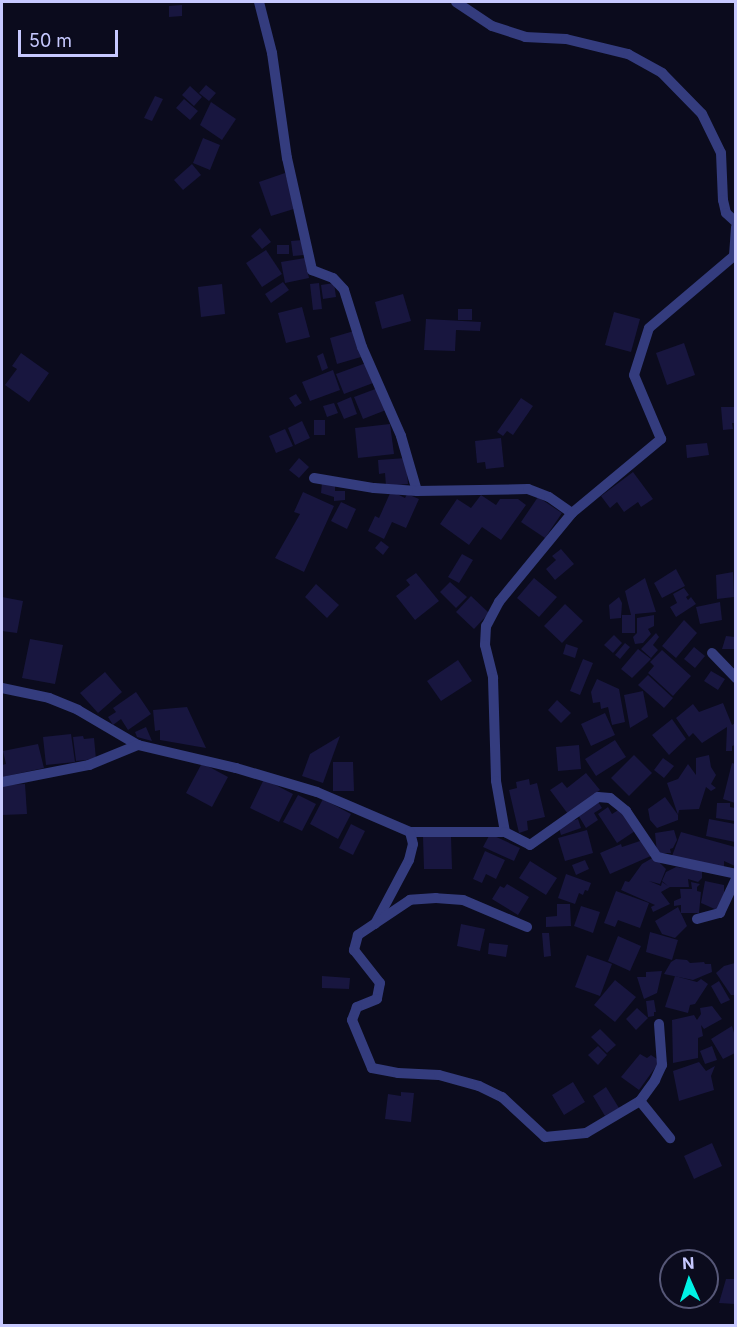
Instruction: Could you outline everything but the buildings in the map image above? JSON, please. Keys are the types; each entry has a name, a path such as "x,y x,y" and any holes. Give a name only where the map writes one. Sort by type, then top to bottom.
{"street":[{"path":"259,2 272,53 287,158 312,270 333,278 344,290 362,347 401,436 417,491"},
{"path":"456,2 492,26 503,30 525,37 566,39 628,54 662,73 702,114 721,153 723,200 726,213 735,222"},
{"path":"505,832 496,781 493,678 484,645 486,626 499,602 572,513 661,439 634,375 649,328 734,256 735,228"},
{"path":"314,478 374,488 417,491 528,489 549,497 572,513"},
{"path":"712,653 735,678"},
{"path":"2,688 49,698 78,710 138,745 196,757 317,792 410,832 505,832 530,845 598,797 610,798 626,811 657,857 735,874"},
{"path":"2,782 89,765 138,745"},
{"path":"374,925 409,860 413,844 410,832"},
{"path":"697,919 720,913 735,879"},
{"path":"527,927 463,900 436,898 410,900 358,935 354,950 380,983 376,999 357,1007 352,1020 372,1068 398,1073 439,1075 479,1086 502,1097 545,1137 586,1133 640,1101 655,1080 662,1065 659,1024"},
{"path":"640,1101 670,1138"}]}
